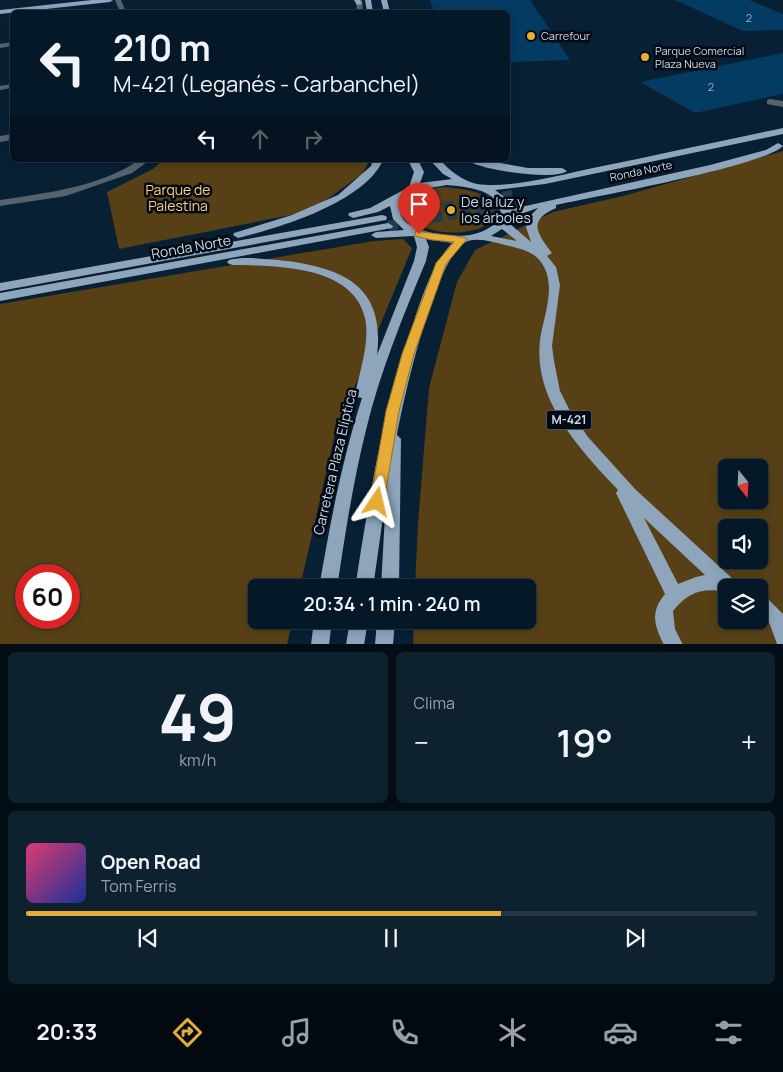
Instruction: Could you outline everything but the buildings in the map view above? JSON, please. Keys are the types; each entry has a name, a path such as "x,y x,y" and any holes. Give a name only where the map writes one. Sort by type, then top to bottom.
{"main road":[{"path":"18,10 110,0"},
{"path":"118,265 147,256 238,235 360,214 386,205 414,188 447,182 476,186 517,186 782,132"},
{"name":"Ronda Norte","path":"513,194 678,161 782,132"},
{"name":"Ronda Norte","path":"476,237 497,229 505,220 526,208 711,168 768,152 781,145"},
{"name":"Ronda Norte","path":"522,202 690,167 781,145"},
{"path":"478,162 491,166 554,172 676,154"},
{"path":"238,235 296,218 342,197 375,167 377,162"},
{"path":"413,162 418,172 414,188"},
{"path":"437,162 454,177 502,199 507,207 505,220 526,247 548,265 553,275"},
{"path":"553,275 553,262 538,245 532,233 533,219 549,208 631,186"},
{"path":"399,198 395,207 397,218 418,233 432,238 462,239 476,237 526,247"},
{"name":"Ronda Norte","path":"0,287 118,265 385,222 86,282 0,297"},
{"path":"86,282 149,275 233,262 375,235 418,233"},
{"name":"Carretera Plaza Elíptica","path":"329,579 340,512 359,429 379,365 420,261 423,247 418,233"},
{"path":"365,579 393,411 408,354 441,263 462,239"},
{"path":"233,262 275,262 304,267 331,275 360,294 369,311 372,330 361,399 359,429"},
{"name":"M-421","path":"553,275 553,300 546,346 549,374 559,405 584,442 618,482 671,535 724,579"},
{"path":"390,579 394,475 393,411"},
{"name":"M-421","path":"618,482 674,594 691,585 706,582 718,584"},
{"path":"674,594 664,609 666,630 674,644"},
{"path":"768,608 779,617 783,638"},
{"path":"320,644 322,629"},
{"path":"355,644 358,629"},
{"path":"384,644 385,629"}],"street":[{"path":"770,102 783,104"},
{"path":"0,203 70,191 129,171 142,162"}],"green space":[{"path":"783,151 783,644 413,644 414,629 536,629 536,579 415,579 429,388 457,282 475,250 553,212 623,196"},
{"name":"Parque de Palestina","path":"161,162 369,162 362,174 311,211 119,249 107,192 153,169"},
{"path":"443,187 467,190 485,196 492,201 495,207 494,218 488,224 478,229 457,233 438,231 421,226 410,218 405,210 407,201 420,193"},
{"path":"403,239 412,248 335,434 302,579 248,579 248,629 291,629 287,644 0,644 0,304 374,241"}],"tunnel":[{"path":"399,215 513,195"},
{"path":"388,226 522,202"}],"place":[{"name":"Carrefour","path":"531,36"},
{"name":"Parque Comercial Plaza Nueva","path":"645,57"},
{"name":"De la luz y los árboles","path":"451,210"}],"route":[{"path":"377,502 393,411 408,354 441,263 462,239 432,238 419,234"}]}
